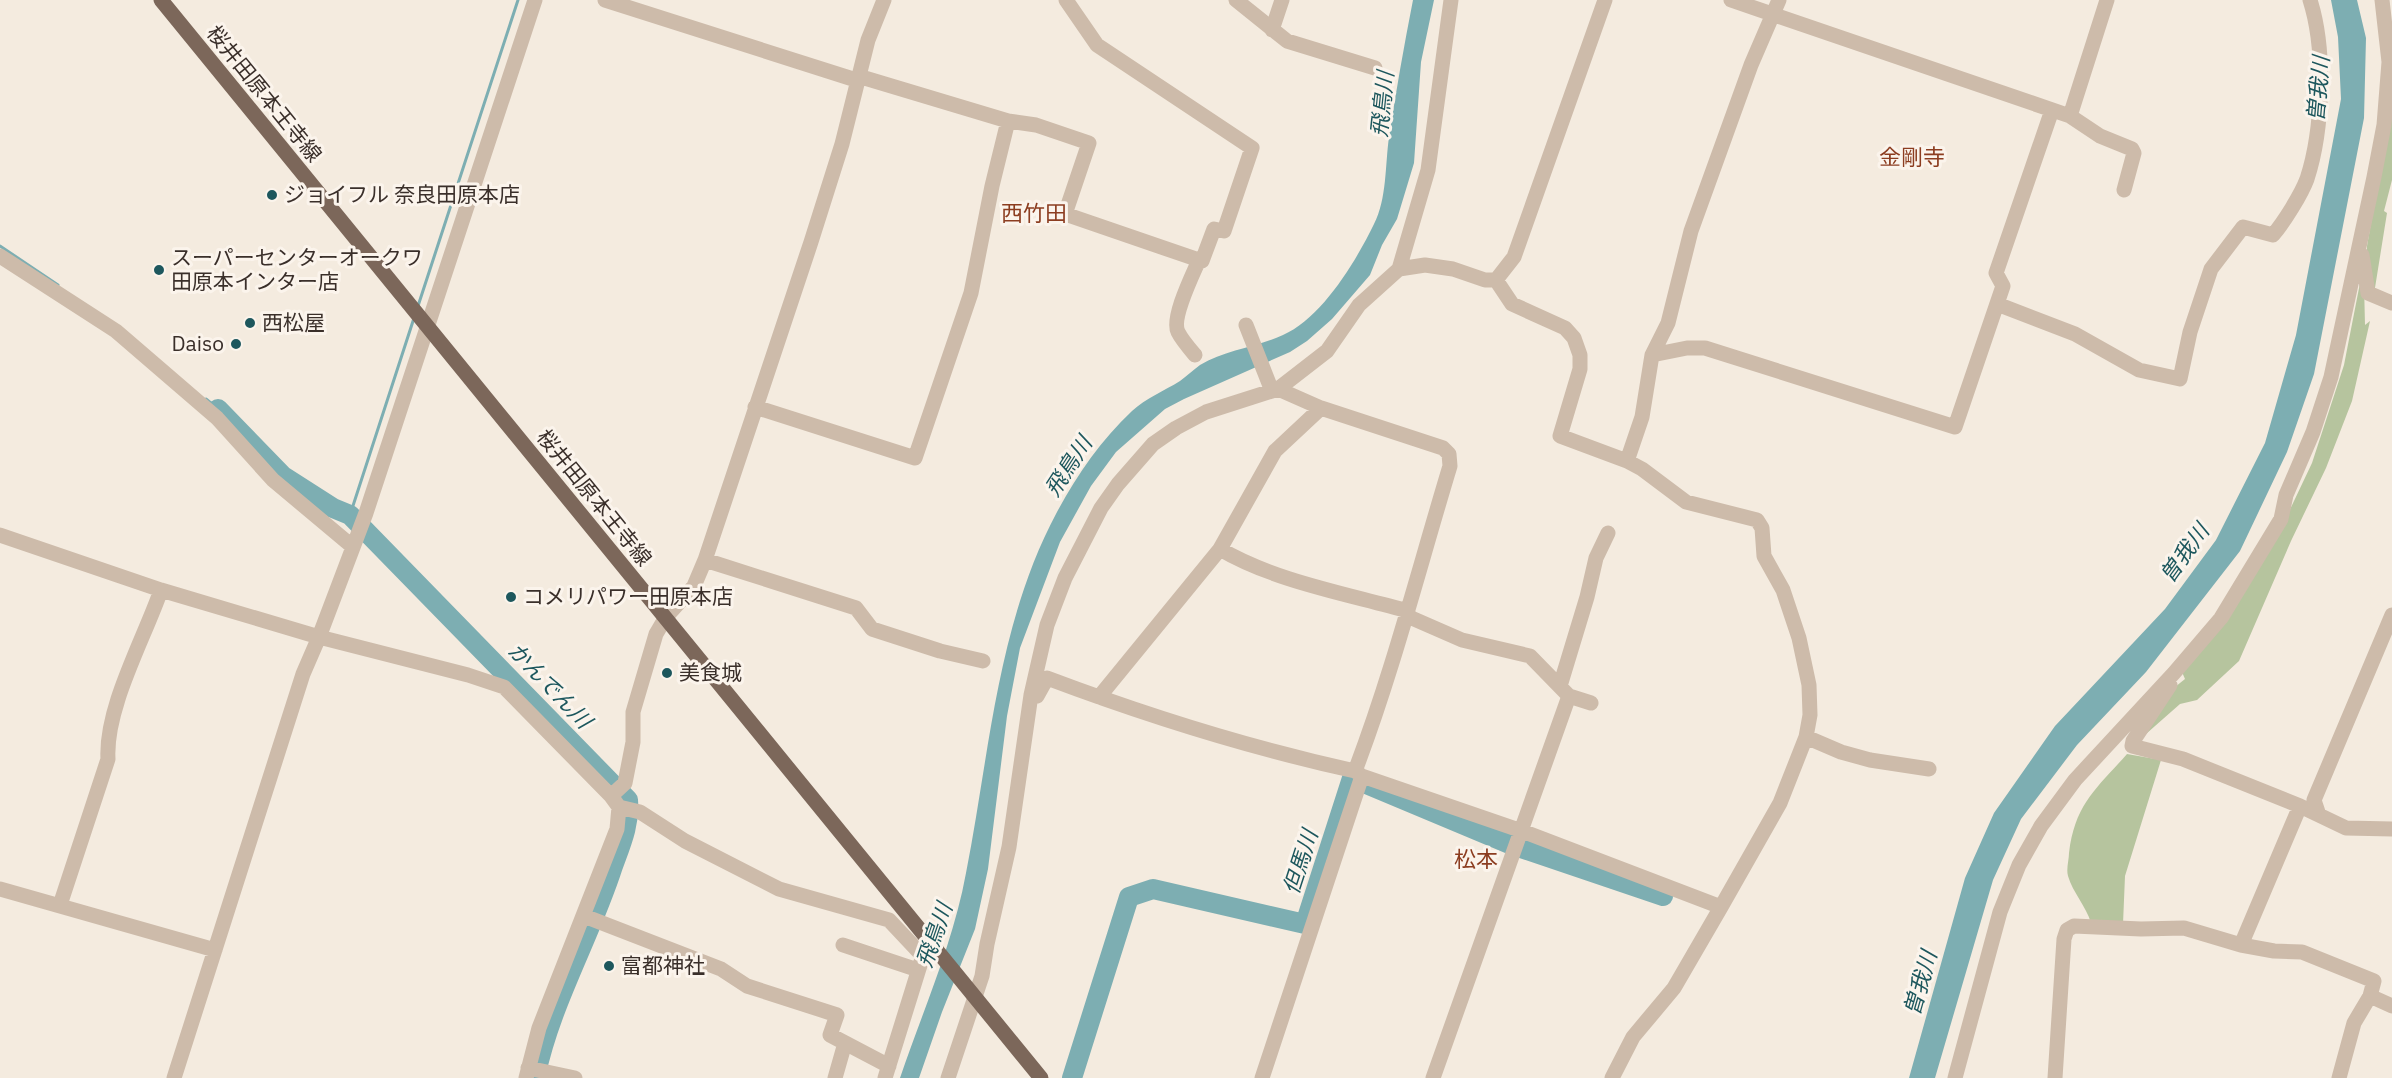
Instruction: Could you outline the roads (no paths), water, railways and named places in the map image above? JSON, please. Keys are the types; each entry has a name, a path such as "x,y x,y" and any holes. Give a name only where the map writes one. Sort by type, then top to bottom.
{"main road":[{"name":"桜井田原本王寺線","path":"161,0 666,617 926,945 976,999 1041,1078"}],"street":[{"path":"174,1078 303,674 366,513 424,324 535,0"},
{"path":"605,0 857,78 1008,121 1036,125 1089,143 1065,214 1202,261 1214,229 1224,231 1252,148 1097,45 1066,0"},
{"path":"575,1078 527,1073 539,1028 617,829 615,801 625,783 633,742 633,712 656,634 666,617 694,586 705,560 842,144 868,40 884,0"},
{"path":"1236,0 1287,41 1375,68"},
{"path":"1272,30 1282,0"},
{"path":"948,1078 976,999 1009,847 1031,695 1047,625 1065,578 1101,508 1118,484 1154,444 1176,428 1206,412 1275,390 1327,351 1359,305 1399,269 1428,170 1451,0"},
{"path":"1496,280 1514,257 1605,0"},
{"path":"1731,0 2070,116 2100,136 2132,149 2134,153 2124,190"},
{"path":"1627,461 1642,417 1652,355 1668,323 1691,231 1751,65 1779,0"},
{"path":"2070,116 2107,0"},
{"path":"1997,304 2076,334 2139,370 2180,379 2190,332 2211,269 2243,227 2273,235 2306,181 2320,103 2320,53 2310,0"},
{"path":"1955,1078 2000,912 2019,865 2041,826 2075,780 2174,673 2221,618 2281,519 2286,495 2313,432 2331,377 2361,246 2387,103 2390,63 2382,0"},
{"path":"1652,355 1687,348 1705,348 1955,427 2003,286 1996,273 2052,110"},
{"path":"755,407 915,458 971,293 992,186 1008,121"},
{"path":"2361,246 2368,293 2392,303"},
{"path":"0,256 116,331 217,418 273,480 356,541"},
{"path":"1195,355 1177,331 1176,325 1199,260"},
{"path":"1399,269 1425,265 1453,269 1485,280 1496,280"},
{"path":"1496,280 1512,304 1565,328 1574,338 1580,355 1580,369 1560,436 1627,461 1642,469 1686,502 1757,520 1762,528 1764,556 1783,590 1799,638 1807,676 1810,715 1806,736 1780,803 1674,988 1633,1037 1612,1078"},
{"path":"1247,328 1275,390 1321,408 1443,448 1449,454 1450,466 1408,614 1262,1078"},
{"path":"1098,697 1220,549 1275,451 1321,408"},
{"path":"1433,1078 1466,981 1522,831 1564,691 1596,558 1608,533"},
{"path":"0,535 161,590 319,637 468,675 504,687 615,801 640,812 685,841 779,889 889,920 926,945 887,1072 830,1035 837,1015 747,986 721,969 584,916"},
{"path":"1220,549 1243,562 1275,574 1408,614 1462,640 1530,656 1564,691 1591,703"},
{"path":"705,560 856,608 872,629 940,651 983,661"},
{"path":"60,905 108,759 107,741 131,663 150,622 161,590"},
{"path":"2319,815 2314,800 2392,615"},
{"path":"2174,673 2170,689 2133,741 2132,746 2183,759 2300,806 2346,828 2392,829"},
{"path":"1031,695 1037,696 1047,678 1229,740 1359,773 1522,831 1721,907"},
{"path":"1806,736 1841,752 1870,760 1929,769"},
{"path":"2241,945 2300,806"},
{"path":"0,889 215,950"},
{"path":"2058,1077 2064,939 2067,930 2074,926 2184,928 2241,945 2274,951 2302,952 2374,981 2370,996 2354,1023 2339,1078"},
{"path":"843,945 918,970"},
{"path":"2370,996 2392,1006"},
{"path":"835,1078 845,1043"}],"water":[{"path":"1413,0 1434,0 1421,62 1414,163 1397,219 1382,245 1370,275 1332,319 1307,341 1290,352 1165,409 1116,452 1091,486 1060,542 1020,648 1007,716 988,869 975,929 919,1078 900,1078 945,951 960,899 1008,643 1037,555 1057,512 1081,471 1100,446 1137,406 1210,360 1273,339 1297,327 1324,302 1348,271 1374,224 1381,204 1400,68"},
{"path":"2331,0 2357,0 2366,38 2364,118 2314,374 2287,452 2240,551 2146,672 2077,745 2021,819 1993,880 1935,1078 1909,1078 1965,878 1994,813 2055,726 2165,609 2216,540 2265,443 2296,335 2341,99 2338,37"}],"waterway":[{"path":"418,306 518,0"},
{"path":"0,246 58,285"},
{"path":"350,515 414,318"},
{"path":"206,399 218,409"},
{"name":"かんでん川","path":"218,409 283,476 333,508 350,515 628,800 628,817 622,842 604,893 550,1024 535,1078"},
{"name":"但馬川","path":"1072,1078 1129,897 1153,889 1305,924 1352,778 1512,845 1663,896"}],"place":[{"name":"ジョイフル 奈良田原本店","path":"272,195"},
{"name":"スーパーセンターオークワ 田原本インター店","path":"159,270"},
{"name":"西松屋","path":"250,323"},
{"name":"Daiso","path":"236,344"},
{"name":"コメリパワー田原本店","path":"511,597"},
{"name":"美食城","path":"667,673"},
{"name":"富都神社","path":"609,966"}],"district":[{"name":"金剛寺","path":"1912,157"},
{"name":"西竹田","path":"1034,213"},
{"name":"松本","path":"1476,859"}],"water label":[{"name":"曽我川","path":"2318,89"},
{"name":"飛鳥川","path":"1382,104"},
{"name":"飛鳥川","path":"1068,466"},
{"name":"曽我川","path":"2184,553"},
{"name":"飛鳥川","path":"934,935"},
{"name":"曽我川","path":"1920,983"}]}
